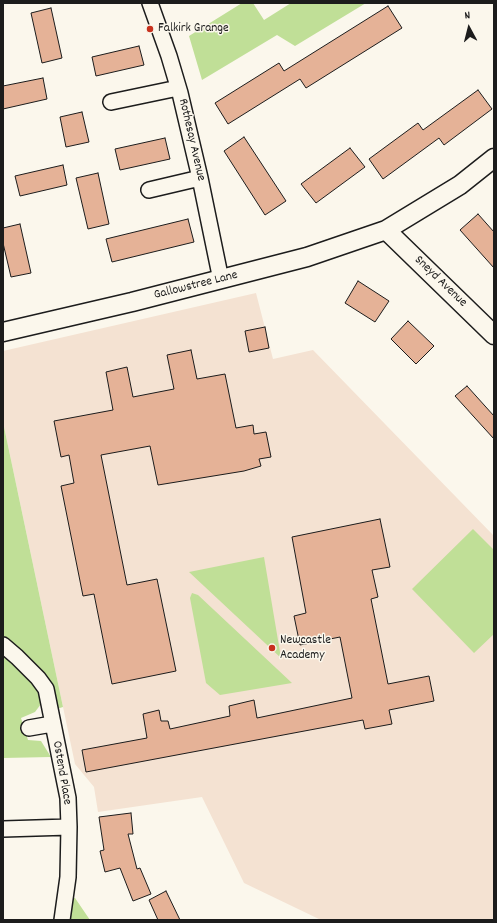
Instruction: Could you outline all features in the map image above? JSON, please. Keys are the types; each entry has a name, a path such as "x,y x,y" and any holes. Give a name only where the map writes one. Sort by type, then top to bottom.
{"street":[{"name":"Rothesay Avenue","path":"150,3 178,88 200,178 221,280"},
{"path":"111,102 178,88"},
{"name":"Gallowstree Lane","path":"3,332 221,280 307,257 386,230 460,185 494,158"},
{"path":"150,190 200,178"},
{"name":"Sneyd Avenue","path":"386,230 494,335"},
{"name":"Ostend Place","path":"3,645 23,663 46,689 68,798 68,877 62,920"},
{"path":"29,728 52,724"},
{"path":"3,829 69,827"}],"shaded area":[{"name":"Newcastle Academy","path":"256,293 273,359 313,350 494,536 494,920 321,920 244,883 202,797 98,812 94,787 75,764 3,422 3,351"}],"green space":[{"path":"242,3 253,3 264,20 291,3 366,3 295,46 277,35 202,80 189,36"},
{"path":"3,422 63,707 50,711 46,689 3,645"},
{"path":"473,529 494,550 494,634 474,653 412,589"},
{"path":"264,557 281,658 189,572"},
{"path":"192,593 198,595 292,683 220,695 206,683 190,598"},
{"path":"3,652 38,685 41,704 35,712 21,718 28,740 41,741 51,757 3,758"},
{"path":"65,896 75,898 90,920 62,920"}],"building":[{"path":"388,6 402,28 306,88 300,79 228,124 215,103 279,63 284,71"},
{"path":"51,8 62,58 42,63 31,13"},
{"path":"139,46 144,65 96,76 92,57"},
{"path":"43,78 47,99 3,109 3,86"},
{"path":"478,90 492,109 444,145 439,138 383,179 369,159 418,123 423,130"},
{"path":"82,112 89,142 66,147 60,117"},
{"path":"244,137 286,201 265,215 224,151"},
{"path":"165,138 170,159 120,170 115,149"},
{"path":"350,148 365,167 316,203 301,184"},
{"path":"63,165 67,185 20,196 15,176"},
{"path":"98,173 109,224 88,229 76,178"},
{"path":"478,214 494,232 494,268 460,230"},
{"path":"188,219 194,242 112,262 106,239"},
{"path":"20,224 31,273 11,277 3,243 3,228"},
{"path":"358,281 389,301 375,322 345,303"},
{"path":"408,321 434,346 416,364 391,339"},
{"path":"265,327 269,348 249,352 245,331"},
{"path":"191,350 197,379 225,374 236,428 253,425 254,434 266,432 271,457 259,459 261,466 244,471 158,485 150,446 101,455 127,585 157,579 176,671 112,684 94,594 83,596 61,486 74,483 69,455 61,457 54,421 113,410 106,372 127,367 133,397 174,389 167,355"},
{"path":"467,386 494,416 494,439 455,396"},
{"path":"380,519 390,567 372,570 378,597 371,599 388,684 429,676 434,701 389,710 392,724 365,729 363,720 86,772 82,750 147,738 143,714 159,710 161,721 168,721 170,729 230,716 229,706 254,700 257,718 352,698 340,637 300,645 294,616 306,613 292,537"},
{"path":"131,813 133,834 128,834 137,869 140,868 151,894 133,901 120,868 105,872 100,851 104,850 99,817"},
{"path":"166,891 180,920 158,920 149,900"}],"place":[{"name":"Falkirk Grange","path":"150,29"},
{"name":"Newcastle Academy","path":"272,648"}]}
